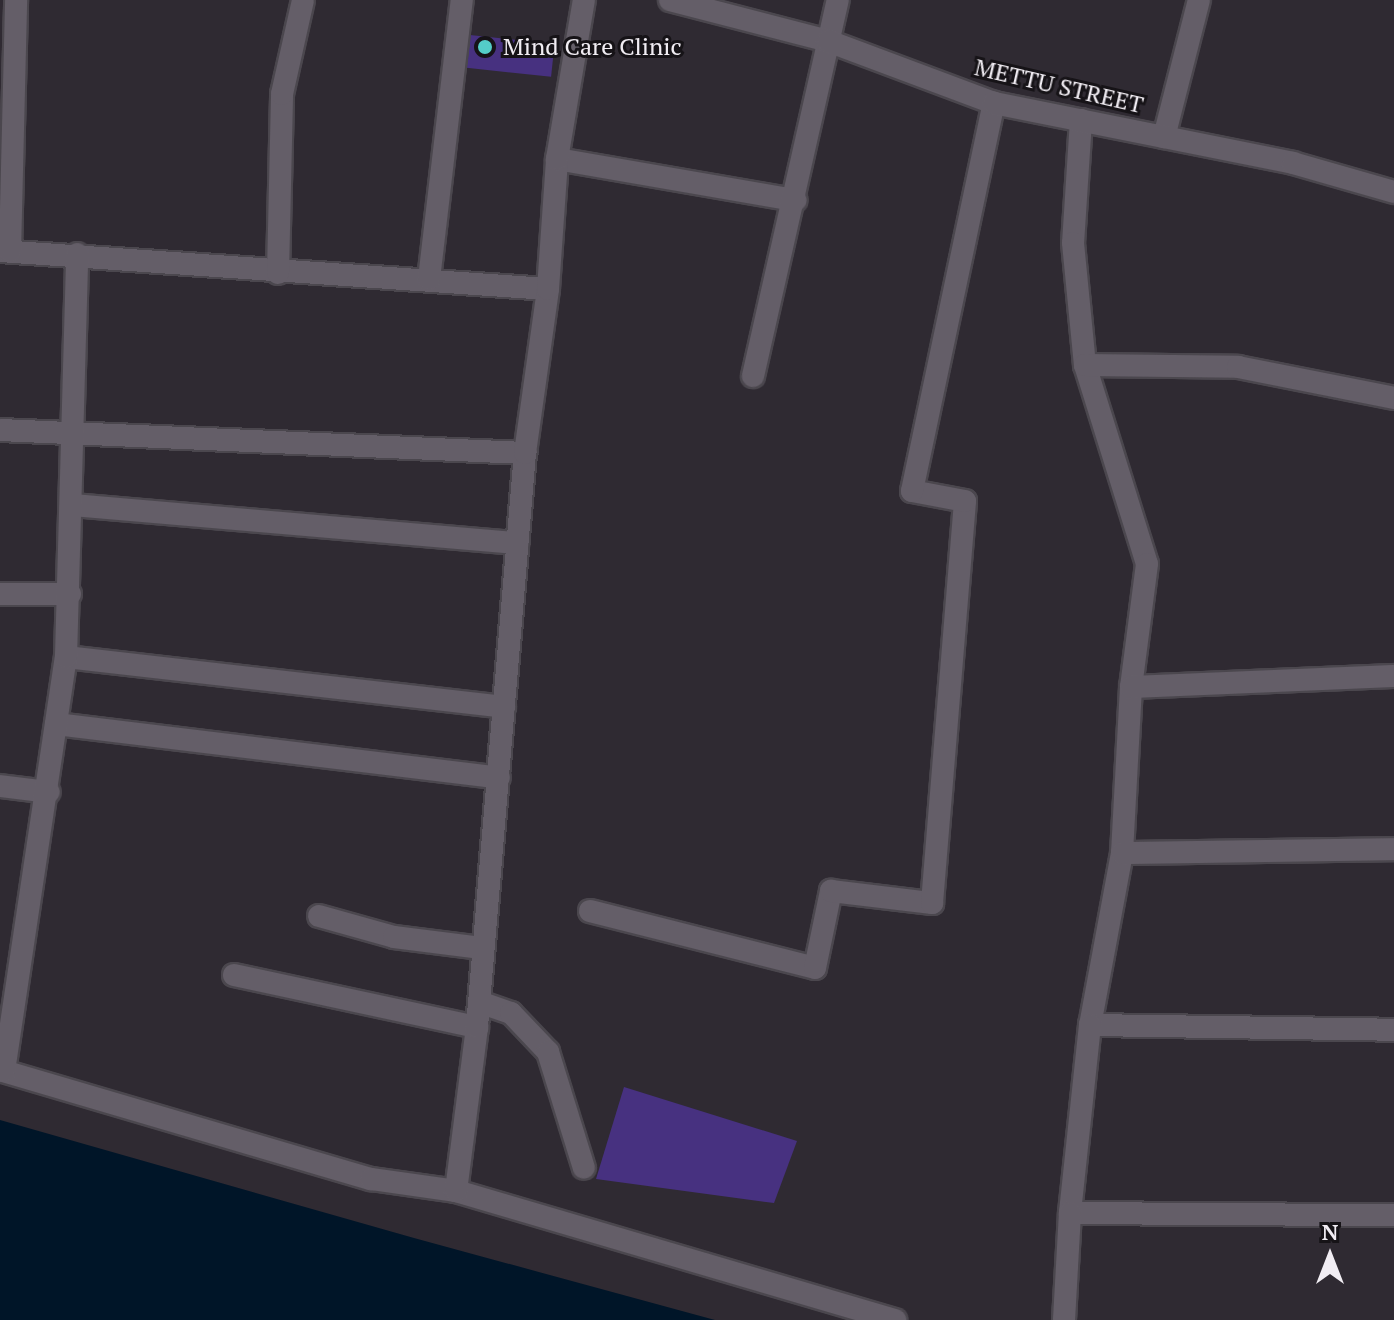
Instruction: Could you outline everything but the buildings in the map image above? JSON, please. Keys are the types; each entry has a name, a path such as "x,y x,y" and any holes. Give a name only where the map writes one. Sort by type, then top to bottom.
{"street":[{"path":"16,0 5,251 77,254 278,273 429,279 548,289"},
{"path":"278,273 282,94 303,0"},
{"path":"429,279 462,0"},
{"path":"456,1191 477,1027 481,948 499,778 525,453 548,289 557,159 584,0"},
{"name":"METTU STREET","path":"670,0 828,41 994,103 1293,163 1394,192"},
{"path":"753,376 838,0"},
{"path":"1164,137 1199,0"},
{"path":"590,911 815,968 831,891 932,903 965,501 912,491 994,103"},
{"path":"1064,1320 1070,1213 1090,1025 1122,853 1131,687 1147,564 1085,365 1073,243 1081,120"},
{"path":"557,159 795,200"},
{"path":"77,254 76,435 66,657 49,792 2,1070 371,1179 456,1191 895,1320"},
{"path":"1085,365 1238,367 1394,398"},
{"path":"0,430 525,453"},
{"path":"72,505 517,543"},
{"path":"0,594 70,594"},
{"path":"66,657 504,707"},
{"path":"1131,687 1394,676"},
{"path":"56,724 499,778"},
{"path":"0,786 49,792"},
{"path":"1122,853 1394,849"},
{"path":"319,916 394,937 481,948"},
{"path":"234,975 477,1027"},
{"path":"479,1002 511,1013 548,1052 584,1168"},
{"path":"1090,1025 1394,1030"},
{"path":"1070,1213 1394,1215"}],"water":[{"path":"0,1120 414,1238 715,1320 0,1320"}],"place":[{"name":"Mind Care Clinic","path":"485,47"}]}
